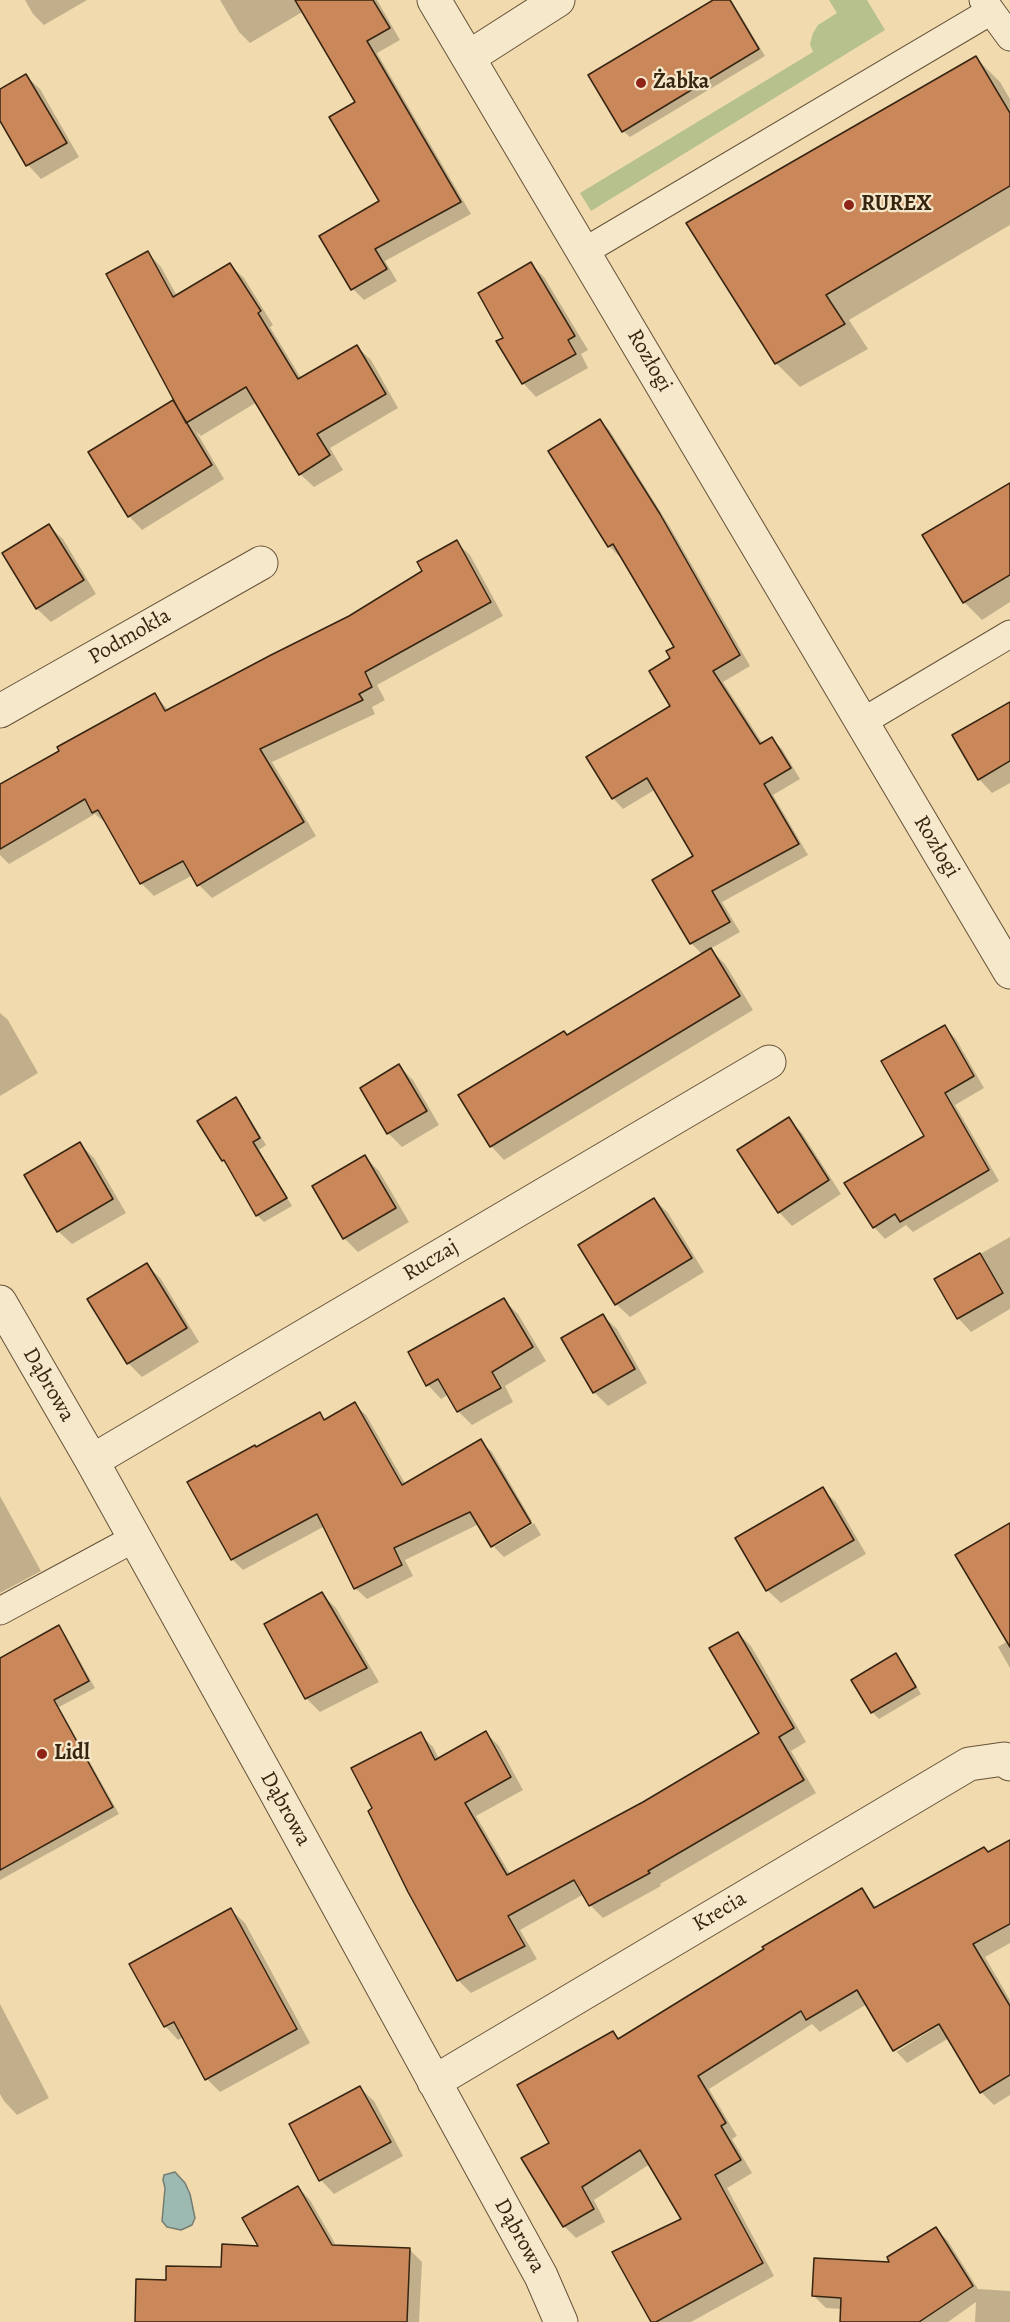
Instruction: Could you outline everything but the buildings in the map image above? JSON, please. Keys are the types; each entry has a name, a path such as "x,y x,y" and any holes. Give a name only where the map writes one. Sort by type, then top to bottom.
{"street":[{"name":"Rozłogi","path":"434,0 1010,972"},
{"path":"469,57 558,0"},
{"name":"Podmokła","path":"0,711 261,563"},
{"name":"Ruczaj","path":"92,1461 769,1062"},
{"name":"Dąbrowa","path":"0,1302 135,1538 541,2276 561,2322"},
{"name":"Krecia","path":"434,2082 969,1764 1004,1759 1010,1764"}],"lane":[{"path":"585,252 987,6 1010,37"},
{"path":"862,722 1010,634"},
{"path":"0,1611 135,1538"}],"green space":[{"path":"829,0 867,0 885,30 591,211 580,193 813,52 810,44 813,33 818,25 837,13"}],"water":[{"path":"175,2172 185,2183 190,2194 195,2218 192,2225 181,2230 167,2227 162,2221 164,2175"}],"place":[{"name":"Żabka","path":"641,83"},
{"name":"RUREX","path":"849,205"},
{"name":"Lidl","path":"42,1754"}]}
